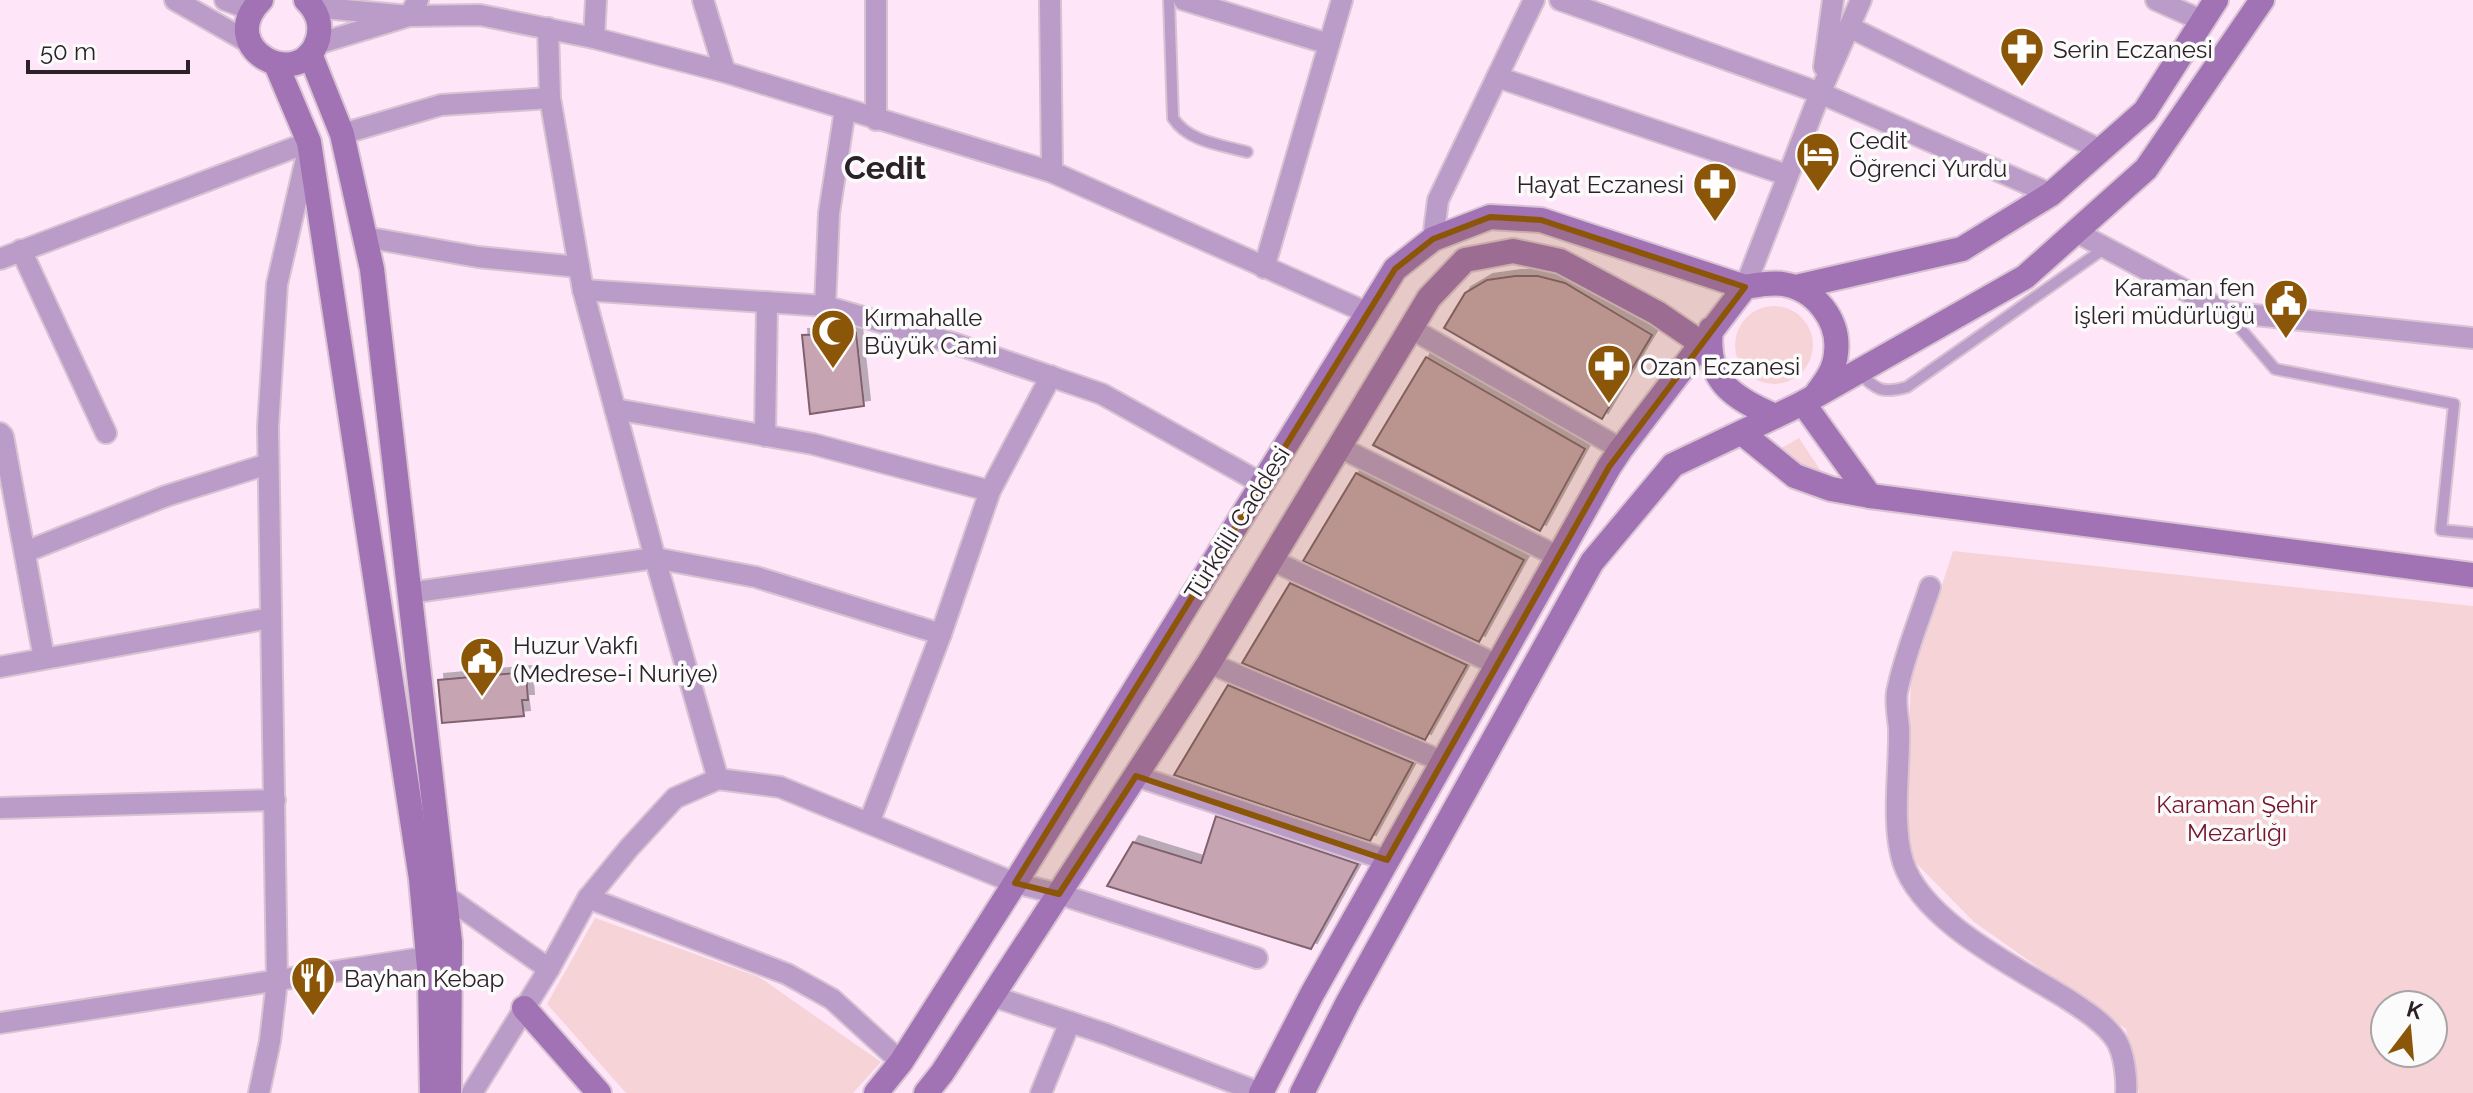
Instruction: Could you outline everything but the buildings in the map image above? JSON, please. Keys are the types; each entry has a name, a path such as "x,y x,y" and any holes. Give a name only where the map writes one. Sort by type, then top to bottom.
{"main road":[{"path":"1796,287 1962,249 2051,194 2145,111 2216,0"},
{"path":"1302,1093 1348,1002 1592,562 1673,465 1809,399 2025,277 2146,169 2262,0"},
{"path":"258,3 247,21 250,43 265,60 288,65 299,61 313,49 320,31 319,19 311,2"},
{"path":"313,49 342,134 372,269 450,942 449,1093"},
{"path":"276,64 309,142 418,863 428,957 432,1093"},
{"name":"Türkdili Caddesi","path":"876,1093 901,1062 1015,883 1395,269 1433,239 1490,217 1541,220 1745,287"},
{"name":"Türkdili Caddesi","path":"926,1093 1209,663 1429,298 1465,260 1513,251 1560,261 1706,336"},
{"path":"1261,1093 1312,994 1621,449 1745,287 1780,283 1796,287 1814,298 1827,313 1835,332 1836,353 1831,373 1809,399"},
{"path":"1706,336 1719,379 1731,394 1775,416"},
{"path":"1809,399 1870,496"},
{"path":"1742,433 1795,476 1831,489 2473,575"},
{"path":"524,1008 599,1093"}],"street":[{"path":"175,0 250,43"},
{"path":"225,0 258,3"},
{"path":"594,38 596,0"},
{"path":"703,0 725,72"},
{"path":"876,0 876,120"},
{"path":"1050,0 1052,172"},
{"path":"1184,0 1329,44"},
{"path":"1264,268 1342,0"},
{"path":"1433,239 1438,200 1534,0"},
{"path":"1560,0 1820,93 2051,194"},
{"path":"1820,93 1833,0"},
{"path":"1745,287 1820,93 1861,0"},
{"path":"2156,0 2203,21"},
{"path":"311,2 480,15 594,38 725,72 1052,172 1368,313"},
{"path":"313,49 413,8"},
{"path":"1849,27 2101,150"},
{"path":"548,28 550,98 583,290 718,779"},
{"path":"1497,77 1787,175"},
{"path":"342,134 441,105 550,98"},
{"path":"825,306 829,213 845,110"},
{"path":"0,259 309,142"},
{"path":"259,1093 270,1041 277,981 268,427 277,284 309,142"},
{"path":"2076,232 2226,312 2473,338"},
{"path":"365,237 478,257 579,267"},
{"path":"21,250 106,433"},
{"path":"583,290 825,306 956,344 1102,394 1261,483"},
{"path":"765,436 767,302"},
{"path":"1410,328 1621,449"},
{"path":"869,823 941,634 990,491 1051,376"},
{"path":"615,409 813,444 990,491"},
{"path":"0,433 44,658"},
{"path":"1339,447 1559,557"},
{"path":"25,552 166,496 268,464"},
{"path":"409,593 655,558 756,577 941,634"},
{"path":"1271,560 1498,665"},
{"path":"1930,587 1896,694 1898,827 1903,862 1916,888 1941,916 1970,938 2076,1005 2104,1027 2117,1041 2126,1093"},
{"path":"0,667 270,618"},
{"path":"1209,663 1444,762"},
{"path":"1136,776 1387,860"},
{"path":"472,1093 549,969 588,898 675,798 718,779 780,787 1015,883 1059,894 1257,958"},
{"path":"0,808 275,800"},
{"path":"444,895 549,969"},
{"path":"588,898 787,974 832,999 901,1062"},
{"path":"0,1023 428,957"},
{"path":"992,996 1261,1093"},
{"path":"1041,1093 1070,1022"}],"lane":[{"path":"1169,0 1173,118 1180,128 1193,136 1247,152"},
{"path":"1857,372 1876,390 1892,391 1907,387 2105,248"},
{"path":"2226,312 2275,369 2454,404 2441,530 2473,533"}],"highlighted area":[{"path":"1490,217 1541,220 1745,287 1609,467 1387,860 1136,776 1059,894 1015,883 1395,269 1433,239"}],"green space":[{"path":"1774,306 1789,309 1801,318 1810,330 1813,345 1810,360 1801,372 1789,381 1774,384 1759,381 1747,372 1738,360 1735,345 1738,330 1747,318 1759,309"},
{"path":"1799,438 1826,479 1778,450"},
{"name":"Karaman Şehir Mezarlığı","path":"1953,551 2473,606 2473,1093 2139,1093 2126,1029 1974,922 1904,851 1911,680"},
{"path":"595,918 759,977 881,1062 853,1093 626,1093 547,1004"}],"place":[{"name":"Serin Eczanesi","path":"2022,88"},
{"name":"Cedit Öğrenci Yurdu","path":"1818,193"},
{"name":"Hayat Eczanesi","path":"1715,223"},
{"name":"Karaman fen işleri müdürlüğü","path":"2286,340"},
{"name":"Kırmahalle Büyük Cami","path":"833,370"},
{"name":"Ozan Eczanesi","path":"1609,405"},
{"name":"Huzur Vakfı (Medrese-i Nuriye)","path":"482,698"},
{"name":"Bayhan Kebap","path":"313,1017"}],"district":[{"name":"Cedit","path":"885,167"}]}
